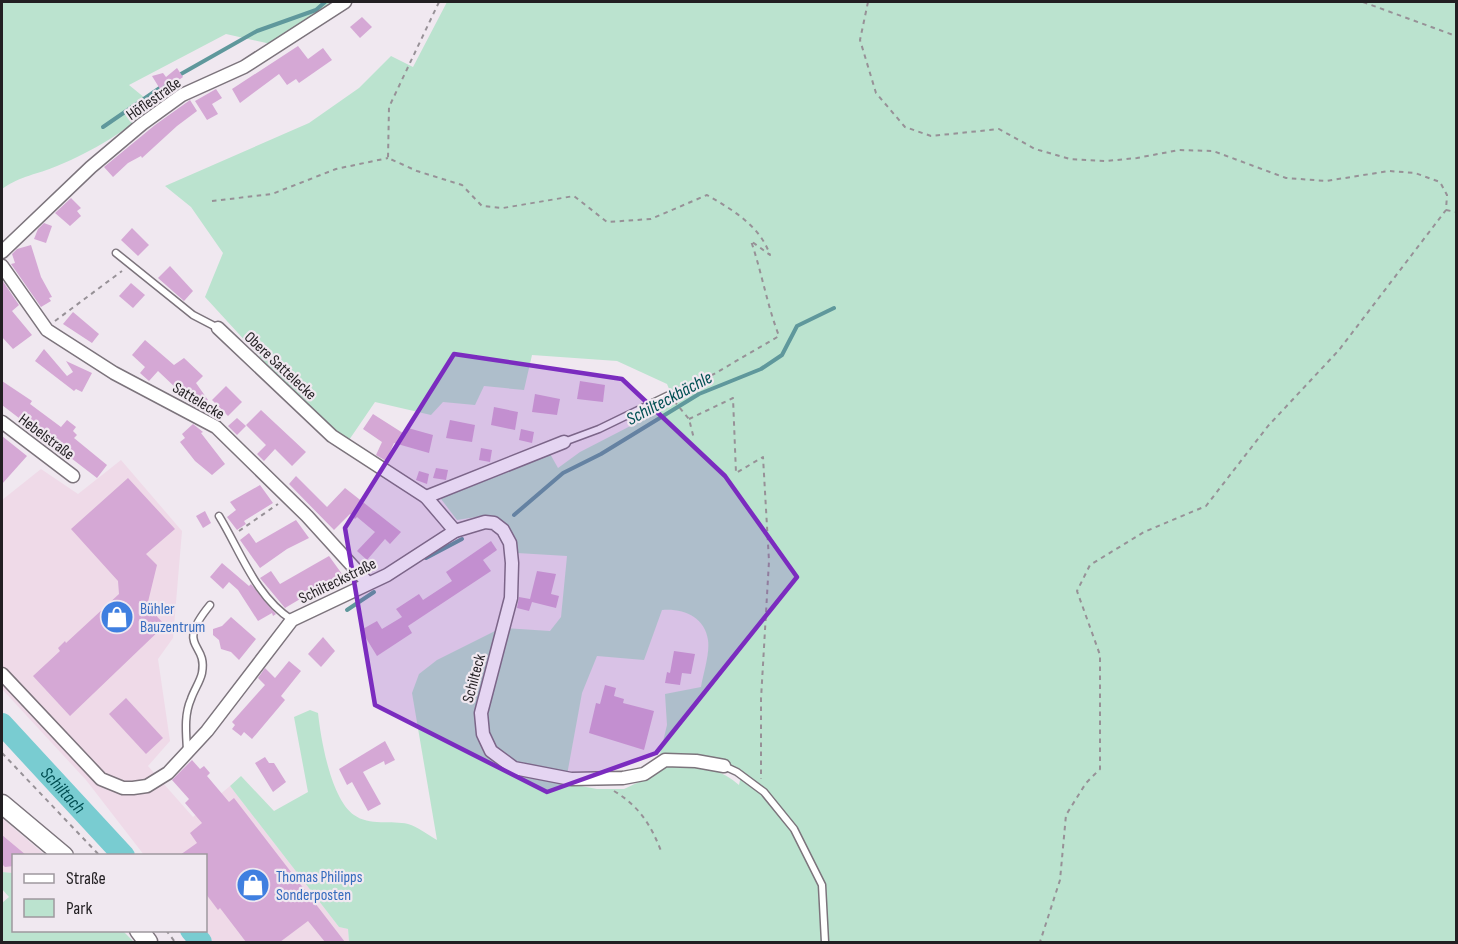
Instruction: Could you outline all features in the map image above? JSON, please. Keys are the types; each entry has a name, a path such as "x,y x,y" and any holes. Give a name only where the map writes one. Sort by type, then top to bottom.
{"main road":[{"path":"2,804 62,854"}],"street":[{"name":"Höflestraße","path":"2,252 91,167 182,94 244,67 345,2"},
{"name":"Sattelecke","path":"2,266 46,328 114,373 216,427 288,497 367,582"},
{"name":"Obere Sattelecke","path":"218,328 332,436 426,497"},
{"name":"Hebelstraße","path":"2,422 73,476"},
{"path":"455,531 426,497 564,442"},
{"name":"Schilteck","path":"455,531 485,522 494,523 503,530 510,543 511,598 481,713 483,734 491,751 514,768 560,777 623,778 644,774 665,760 724,766"},
{"name":"Schilteckstraße","path":"2,674 100,779 123,788 147,786 168,773 188,753 292,620 404,565 455,531"}],"lane":[{"name":"Obere Sattelecke","path":"116,253 193,315 218,328"},
{"path":"564,442 599,429 669,395"},
{"path":"219,516 232,536 256,584 275,609 292,620"},
{"path":"188,753 186,712 202,672 202,659 193,644 193,636 195,626 210,605"},
{"path":"724,766 759,789 794,829 822,885 825,942"}],"path":[{"path":"388,158 389,107 439,2"},
{"path":"868,2 860,40 876,93 905,127 931,136 999,129 1035,149 1070,159 1106,161 1179,150 1213,151 1286,178 1326,182 1389,171 1415,173 1440,183 1447,195 1446,210 1339,350 1268,426 1206,506 1144,532 1090,565 1077,591 1100,655 1100,769 1086,783 1066,815 1060,880 1040,942"},
{"path":"1363,2 1456,36"},
{"path":"212,201 272,194 336,169 388,158 417,171 462,185 482,206 503,208 574,196 607,222 651,219 707,195 732,209 764,238 770,255 751,241 764,279 767,306 779,336 714,374 669,395"},
{"path":"1446,210 1456,212"},
{"path":"46,328 133,265"},
{"path":"689,419 734,398 736,473 763,457 769,561 760,699 759,789"},
{"path":"678,404 689,419 694,439"},
{"path":"232,536 288,497"},
{"path":"2,753 99,854"},
{"path":"593,779 625,798 641,812 651,826 661,851"}],"highlighted area":[{"path":"454,354 622,379 725,476 797,577 656,753 547,792 375,705 345,528"}],"shaded area":[{"path":"121,460 182,531 173,638 158,659 170,741 148,766 193,817 230,786 339,927 348,929 349,942 213,942 206,932 207,854 143,854 86,780 2,689 2,500 41,469 78,494"},
{"path":"2,818 44,854 12,854 12,873 2,872"}],"green space":[{"path":"2,2 336,2 271,44 226,34 129,85 156,107 84,154 16,181 2,189"},
{"path":"447,2 1456,2 1456,942 349,942 348,929 339,927 230,786 241,776 274,811 308,792 294,717 310,710 318,713 333,783 346,807 354,815 373,822 408,824 437,840 412,693 419,674 437,660 501,628 479,705 478,722 486,751 525,776 597,789 624,789 654,775 656,767 667,765 700,766 711,769 739,785 742,770 699,757 659,758 667,725 665,694 701,687 708,651 706,632 698,620 685,613 670,610 662,610 644,660 597,656 582,693 567,775 531,770 508,760 493,746 487,728 487,707 506,628 550,631 561,617 567,556 517,553 506,528 489,515 457,520 441,499 452,490 549,452 558,468 580,452 675,403 667,384 617,361 532,355 524,390 484,386 475,405 443,402 431,415 375,402 347,443 280,379 205,297 223,253 191,207 165,186 309,123 359,88 391,56 413,67"},
{"path":"2,872 12,873 12,932 124,932 134,942 2,942 2,903 9,897 2,889"}],"building":[{"path":"362,17 372,27 360,38 350,27"},
{"path":"298,46 308,59 323,48 332,60 299,83 296,79 287,85 279,74 240,103 232,89"},
{"path":"177,68 183,77 172,85 169,80 160,89 152,76 163,73 166,77"},
{"path":"216,89 222,98 212,104 218,114 207,120 195,101"},
{"path":"190,100 197,111 142,158 141,156 128,163 113,177 104,167 155,125"},
{"path":"71,198 81,208 77,211 81,216 70,226 55,213"},
{"path":"44,223 52,226 46,243 34,239 38,229"},
{"path":"132,228 149,245 138,256 121,240"},
{"path":"31,245 41,277 52,297 49,298 51,301 41,307 11,264 15,263 12,254 17,249"},
{"path":"170,266 193,291 184,301 158,278"},
{"path":"2,280 19,305 12,311 32,335 13,349 2,337"},
{"path":"131,283 145,295 133,308 119,296"},
{"path":"73,312 99,334 92,343 63,324"},
{"path":"145,340 174,365 184,358 203,376 196,383 208,400 199,406 189,391 186,394 178,386 176,388 158,371 149,381 140,373 145,367 132,355"},
{"path":"44,349 67,376 73,372 66,361 92,373 82,392 76,389 74,391 35,361"},
{"path":"2,381 32,401 30,404 61,427 67,420 76,427 73,431 77,435 74,438 107,465 97,478 2,405"},
{"path":"580,381 605,385 603,402 577,399"},
{"path":"226,386 242,402 228,416 212,400"},
{"path":"535,394 560,399 557,415 532,412"},
{"path":"494,407 518,412 515,430 491,425"},
{"path":"261,410 306,452 292,466 275,449 264,461 257,454 266,445 246,425"},
{"path":"373,414 406,435 408,428 433,435 429,453 394,443 386,461 376,455 382,442 363,429"},
{"path":"237,418 246,426 237,435 228,426"},
{"path":"450,420 475,425 472,442 446,438"},
{"path":"193,424 203,432 201,433 225,464 212,475 195,461 180,442 185,438 182,434"},
{"path":"521,429 534,432 532,443 519,440"},
{"path":"2,436 27,456 2,484"},
{"path":"481,448 492,450 490,462 479,460"},
{"path":"436,468 448,470 446,480 433,478"},
{"path":"419,471 429,474 427,484 416,480"},
{"path":"296,476 327,507 345,488 401,532 390,544 385,539 367,560 357,551 375,532 350,514 334,530 289,484"},
{"path":"128,478 175,529 146,554 157,565 147,606 165,625 70,716 33,676 60,651 58,648 65,641 66,643 119,594 118,581 71,529"},
{"path":"260,485 273,503 244,521 246,524 237,530 227,517 236,510 230,502"},
{"path":"205,511 211,523 203,528 196,516"},
{"path":"296,520 309,538 287,549 260,568 240,540 249,533 256,543"},
{"path":"491,541 497,550 483,560 491,571 408,626 412,633 377,656 361,630 377,621 382,629 402,617 396,609 419,594 423,600 452,581 446,572"},
{"path":"329,556 342,574 285,608 260,578 271,571 280,584"},
{"path":"222,563 249,586 251,584 276,614 273,616 272,613 258,621 238,590 229,582 223,589 210,577"},
{"path":"537,571 556,574 551,594 559,596 556,608 532,602 529,611 517,608 519,597 530,599"},
{"path":"231,617 256,639 239,660 231,652 221,649 219,640 213,635 213,629 222,626"},
{"path":"323,637 335,651 321,667 308,654"},
{"path":"674,651 695,654 691,674 682,673 680,685 665,683 667,672 670,673"},
{"path":"289,661 301,671 281,696 285,700 252,739 244,732 241,736 232,729 235,725 232,722 265,685 258,678 265,668 275,678"},
{"path":"605,685 616,688 614,696 624,699 623,703 654,711 644,750 589,733 596,703 600,704"},
{"path":"126,698 163,738 146,754 109,714"},
{"path":"385,741 395,760 385,765 384,761 363,772 381,804 368,811 352,782 347,785 339,769"},
{"path":"265,757 269,763 274,763 286,782 273,792 255,763"},
{"path":"192,760 200,769 204,766 210,773 207,776 229,802 234,798 345,942 325,942 308,921 280,942 246,942 220,908 218,910 207,895 207,854 181,854 197,843 190,833 202,823 185,803 189,799 172,780"},
{"path":"2,835 25,854 12,854 12,866 5,867 2,864"}],"waterway":[{"path":"181,74 257,31 316,10 325,2"},
{"path":"103,127 170,81"},
{"name":"Schilteckbächle","path":"514,515 563,473 601,454 699,394 761,369 782,355 797,326 834,308"},
{"name":"Schilteckbächle","path":"426,558 462,539"},
{"name":"Schilteckbächle","path":"347,610 374,592"},
{"name":"Schiltach","path":"2,724 122,854"},
{"name":"Schiltach","path":"193,932 201,942"}],"place":[{"name":"Bühler Bauzentrum","path":"117,617"},
{"name":"Thomas Philipps Sonderposten","path":"253,885"}]}
